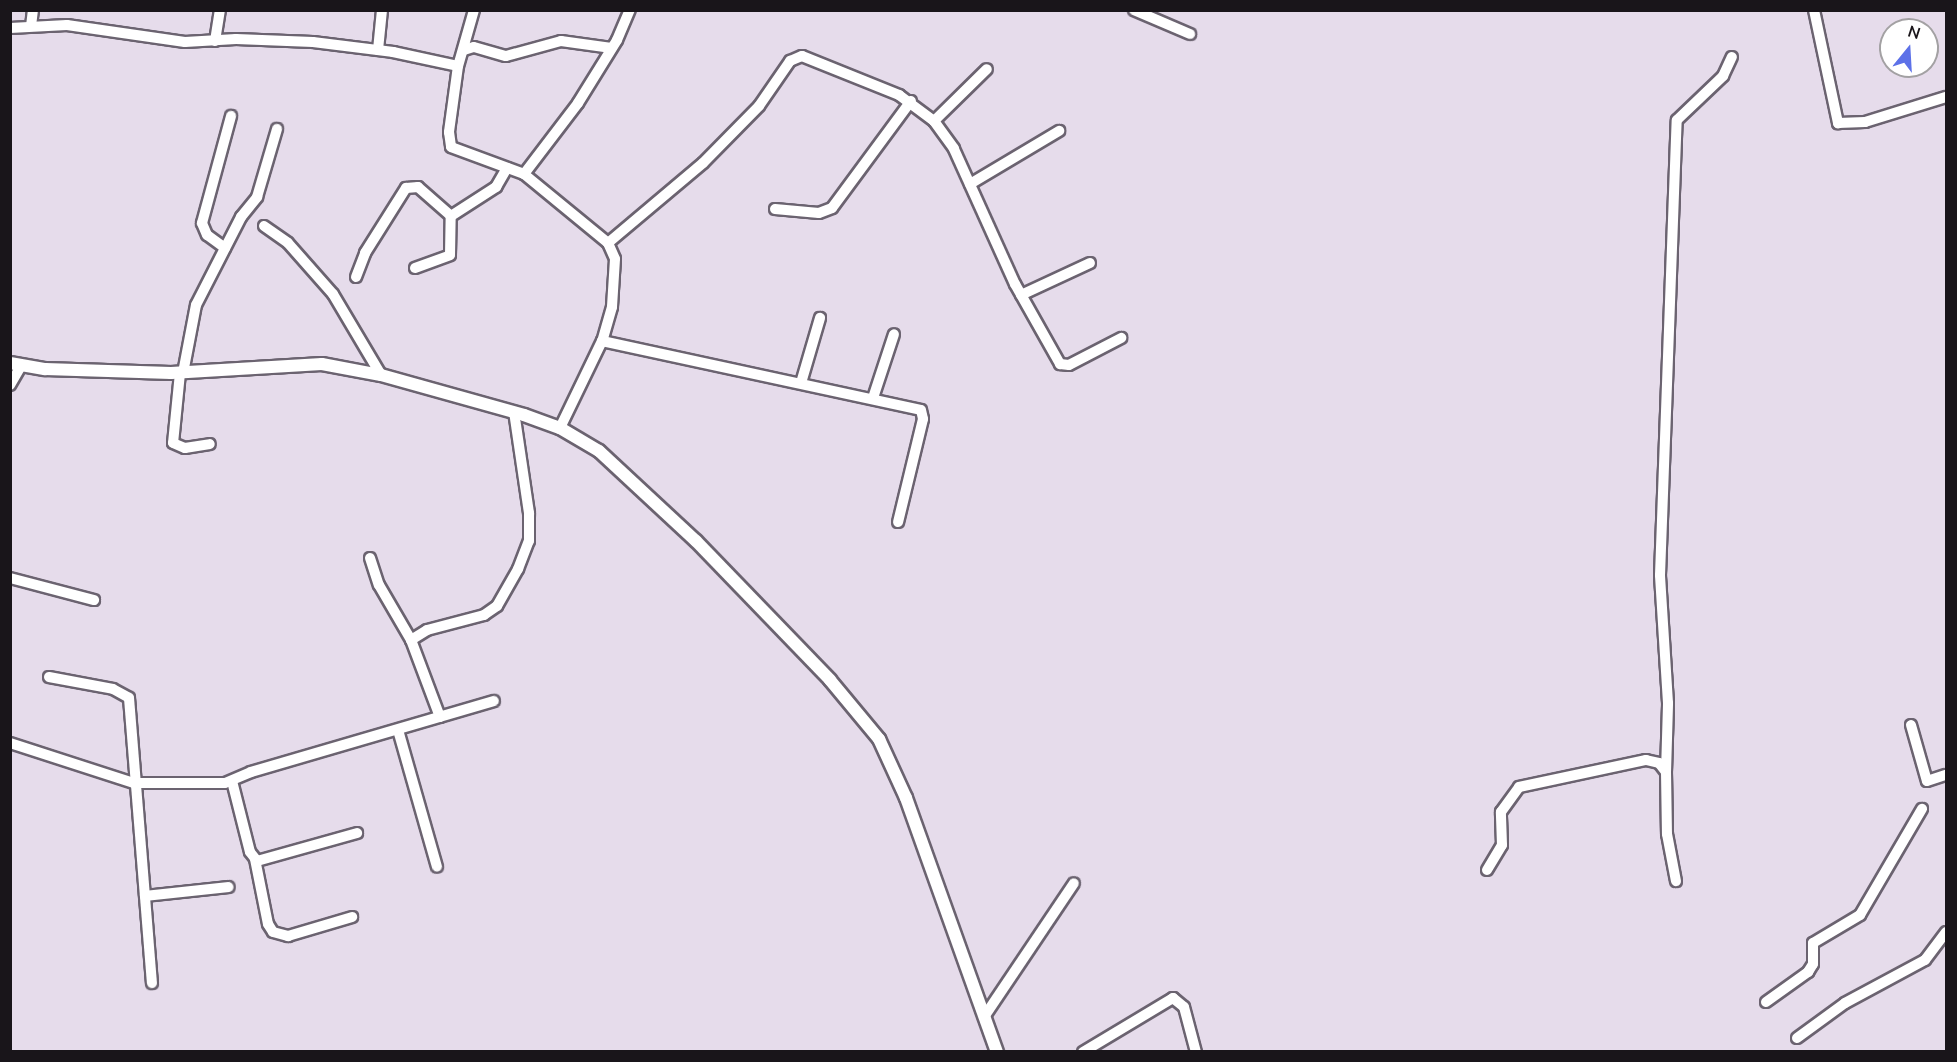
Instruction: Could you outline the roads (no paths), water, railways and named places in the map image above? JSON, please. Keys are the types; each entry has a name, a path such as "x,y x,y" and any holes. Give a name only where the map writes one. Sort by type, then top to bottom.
{"street":[{"path":"31,26 33,10"},
{"path":"215,40 220,10"},
{"path":"378,50 381,10"},
{"path":"474,10 458,66 450,145 460,154 524,174 608,243 615,259 615,280 602,341 560,428"},
{"path":"524,174 560,130 612,48 630,10"},
{"path":"1134,10 1190,34"},
{"path":"1814,10 1838,123 1865,122 1947,97"},
{"path":"10,28 81,26 185,42 215,40 313,42 378,50 458,66"},
{"path":"464,50 474,47 506,56 561,41 612,48"},
{"path":"608,243 704,163 759,106 797,56 830,65 911,101 934,120 954,148 1021,295 1062,366 1120,338"},
{"path":"1676,881 1668,842 1666,772 1668,703 1660,575 1677,120 1723,75 1732,57"},
{"path":"934,120 987,69"},
{"path":"775,209 819,213 832,208 911,101"},
{"path":"225,248 207,235 202,223 231,116"},
{"path":"210,444 185,448 173,443 181,373 191,316 225,248 256,197 277,129"},
{"path":"970,184 1059,131"},
{"path":"451,216 496,187 507,168"},
{"path":"356,277 365,253 410,185 432,196 451,216 450,255 415,268"},
{"path":"264,226 288,243 333,294 381,375"},
{"path":"1021,295 1090,263"},
{"path":"801,383 820,318"},
{"path":"873,398 894,334"},
{"path":"602,341 919,408 924,415 898,522"},
{"path":"10,385 16,365 181,373 322,364 381,375 514,412 560,428 629,475 866,721 898,779 997,1052"},
{"path":"411,640 427,630 484,615 497,606 518,569 529,541 529,513 514,412"},
{"path":"370,558 380,585 411,640 440,717"},
{"path":"10,578 94,600"},
{"path":"49,677 113,689 129,698 134,783 152,983"},
{"path":"10,744 134,783 232,781 251,772 494,701"},
{"path":"1911,725 1927,781 1947,775"},
{"path":"398,729 437,867"},
{"path":"1487,870 1502,845 1501,812 1519,787 1629,760 1659,763 1666,772"},
{"path":"232,781 255,859 268,924 273,932 288,936 352,917"},
{"path":"1766,1002 1808,972 1813,964 1813,943 1860,915 1922,809"},
{"path":"255,859 270,860 357,833"},
{"path":"984,1017 1074,883"},
{"path":"145,896 229,887"},
{"path":"1797,1038 1845,1004 1925,960 1946,935"},
{"path":"1086,1051 1173,998 1184,1007 1196,1052"}]}
